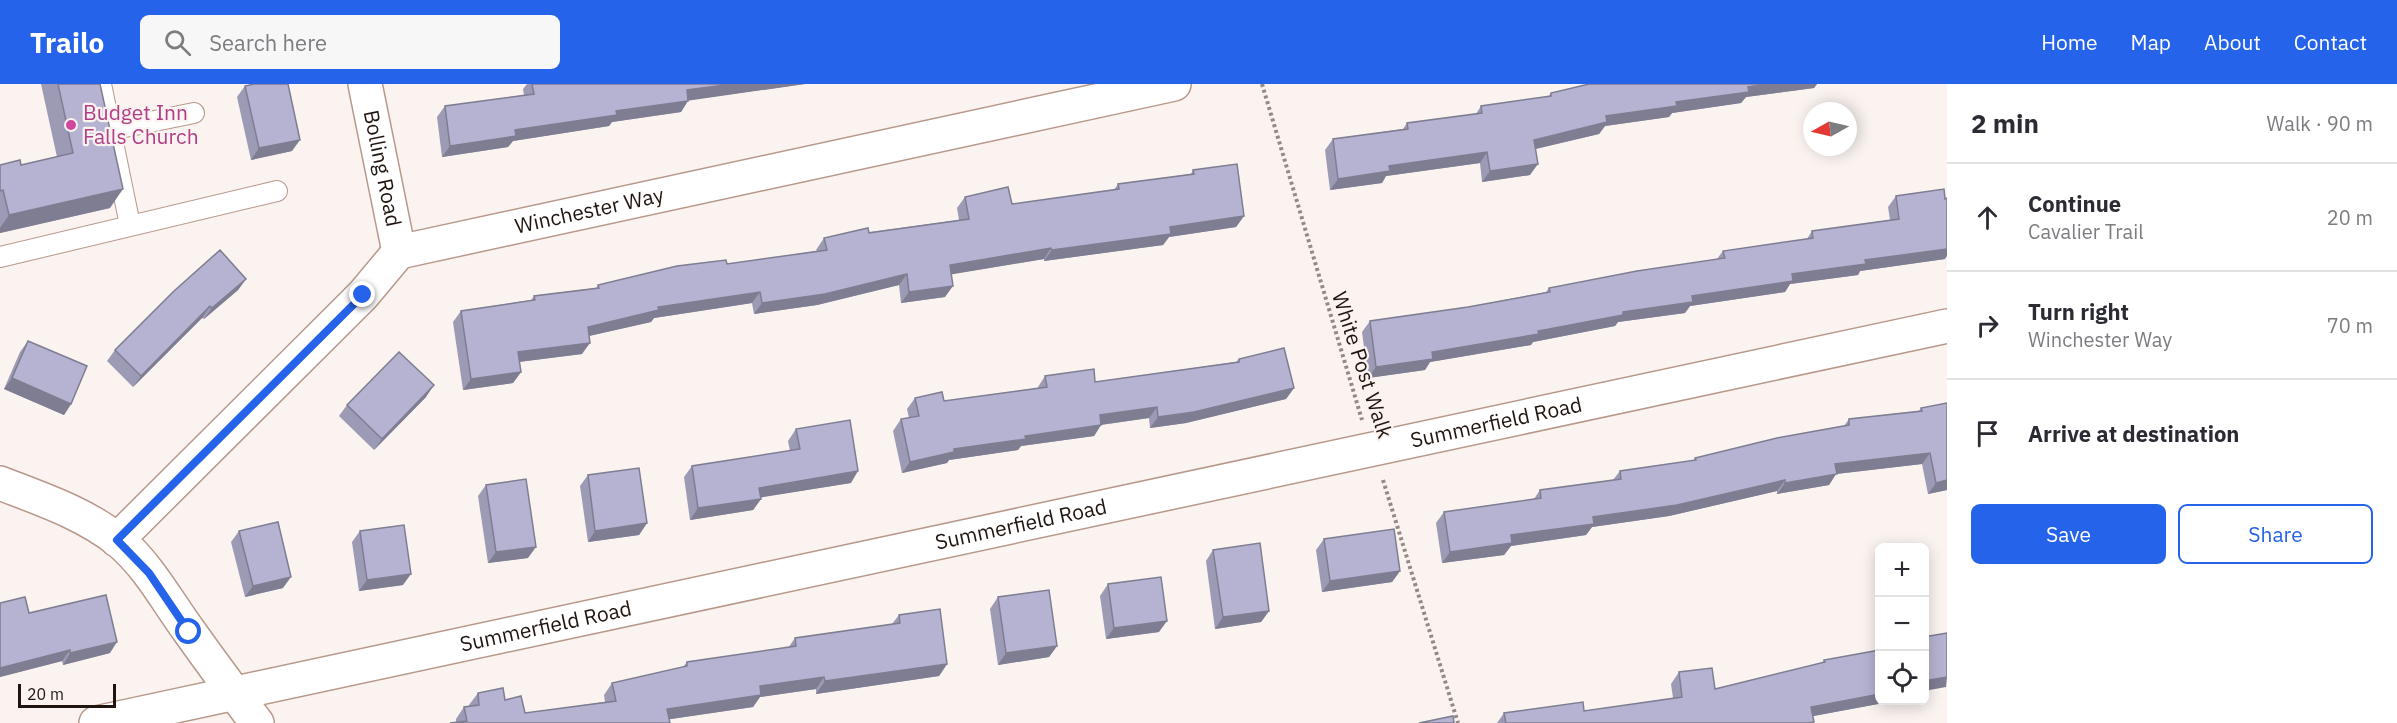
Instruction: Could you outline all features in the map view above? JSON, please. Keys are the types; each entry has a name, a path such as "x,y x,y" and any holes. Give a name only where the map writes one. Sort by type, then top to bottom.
{"street":[{"name":"Bolling Road","path":"365,84 399,252"},
{"name":"Winchester Way","path":"399,252 1174,84"},
{"path":"117,540 363,295 399,252"},
{"name":"Summerfield Road","path":"96,723 1947,326"},
{"path":"0,483 74,512 117,540 149,573 257,723"}],"lane":[{"path":"101,84 130,225"},
{"path":"110,130 194,113"},
{"path":"0,256 277,191"}],"path":[{"name":"White Post Walk","path":"1262,84 1364,427 1458,723"}],"building":[{"name":"Budget Inn Falls Church","path":"58,84 100,84 123,189 9,215 3,190 0,191 0,165 20,160 21,165 73,153"},
{"path":"288,84 300,140 259,148 245,86"},
{"path":"532,84 733,84 687,90 688,101 616,111 617,115 515,130 516,136 450,146 445,106 534,94"},
{"path":"1589,84 1769,84 1748,87 1749,92 1676,102 1677,106 1606,116 1607,122 1534,140 1538,164 1490,171 1487,152 1389,166 1390,171 1338,179 1333,139 1408,129 1407,123 1482,113 1481,106 1551,96 1551,93"},
{"path":"1237,164 1244,216 1170,227 1171,234 1052,250 1051,248 950,265 953,286 909,292 907,274 825,294 762,303 760,292 658,307 659,310 588,327 590,343 518,352 521,372 471,379 461,311 535,300 534,296 599,288 598,285 677,266 726,260 727,264 827,250 824,238 868,228 869,233 969,219 965,197 1008,187 1012,204 1119,189 1118,184 1194,174 1193,170"},
{"path":"1944,189 1945,199 1947,198 1947,249 1865,260 1866,264 1792,274 1793,281 1692,296 1693,302 1623,312 1623,315 1538,331 1539,334 1432,352 1433,359 1376,367 1370,321 1550,292 1549,288 1637,271 1725,258 1723,251 1813,238 1812,231 1899,219 1896,196"},
{"path":"220,250 246,279 212,308 210,306 141,376 115,350 174,291"},
{"path":"28,341 87,366 71,404 12,378"},
{"path":"1284,348 1294,388 1194,412 1158,417 1157,407 1100,415 1101,425 954,449 954,452 910,462 901,419 919,416 915,398 942,392 944,401 1047,387 1045,376 1094,369 1095,382 1239,362 1239,359"},
{"path":"399,352 434,385 382,439 347,405"},
{"path":"1947,403 1947,480 1936,483 1930,453 1835,464 1837,474 1785,483 1785,480 1677,505 1593,517 1594,524 1511,535 1512,543 1450,552 1444,512 1541,498 1540,490 1621,479 1620,471 1696,460 1695,458 1777,438 1849,425 1849,419 1922,411 1921,408"},
{"path":"850,420 858,471 759,488 761,499 698,508 692,466 800,449 796,429"},
{"path":"639,468 647,523 595,531 588,475"},
{"path":"526,479 536,547 496,552 486,485"},
{"path":"278,522 291,577 253,586 239,531"},
{"path":"404,525 411,574 367,580 360,531"},
{"path":"1394,529 1400,571 1330,581 1324,539"},
{"path":"1260,543 1269,611 1223,617 1213,550"},
{"path":"1161,577 1167,621 1114,628 1108,584"},
{"path":"1049,590 1057,646 1006,653 998,597"},
{"path":"106,595 117,642 70,653 70,650 0,668 0,603 25,597 29,613"},
{"path":"940,609 947,664 825,681 824,677 760,686 761,695 667,709 670,723 450,723 467,721 464,707 479,705 478,693 503,688 505,700 521,696 525,713 616,701 612,683 687,666 687,662 796,646 795,638 900,623 899,615"},
{"path":"1947,633 1947,677 1929,680 1929,636"},
{"path":"1875,651 1875,695 1811,707 1814,722 1808,723 1506,723 1504,713 1583,702 1584,711 1682,697 1679,672 1712,668 1715,689 1825,662 1824,660"},
{"path":"1453,716 1454,723 1419,723"}],"place":[{"name":"Budget Inn Falls Church","path":"71,125"}],"route":[{"path":"189,632 149,573 117,540 363,295"}]}
